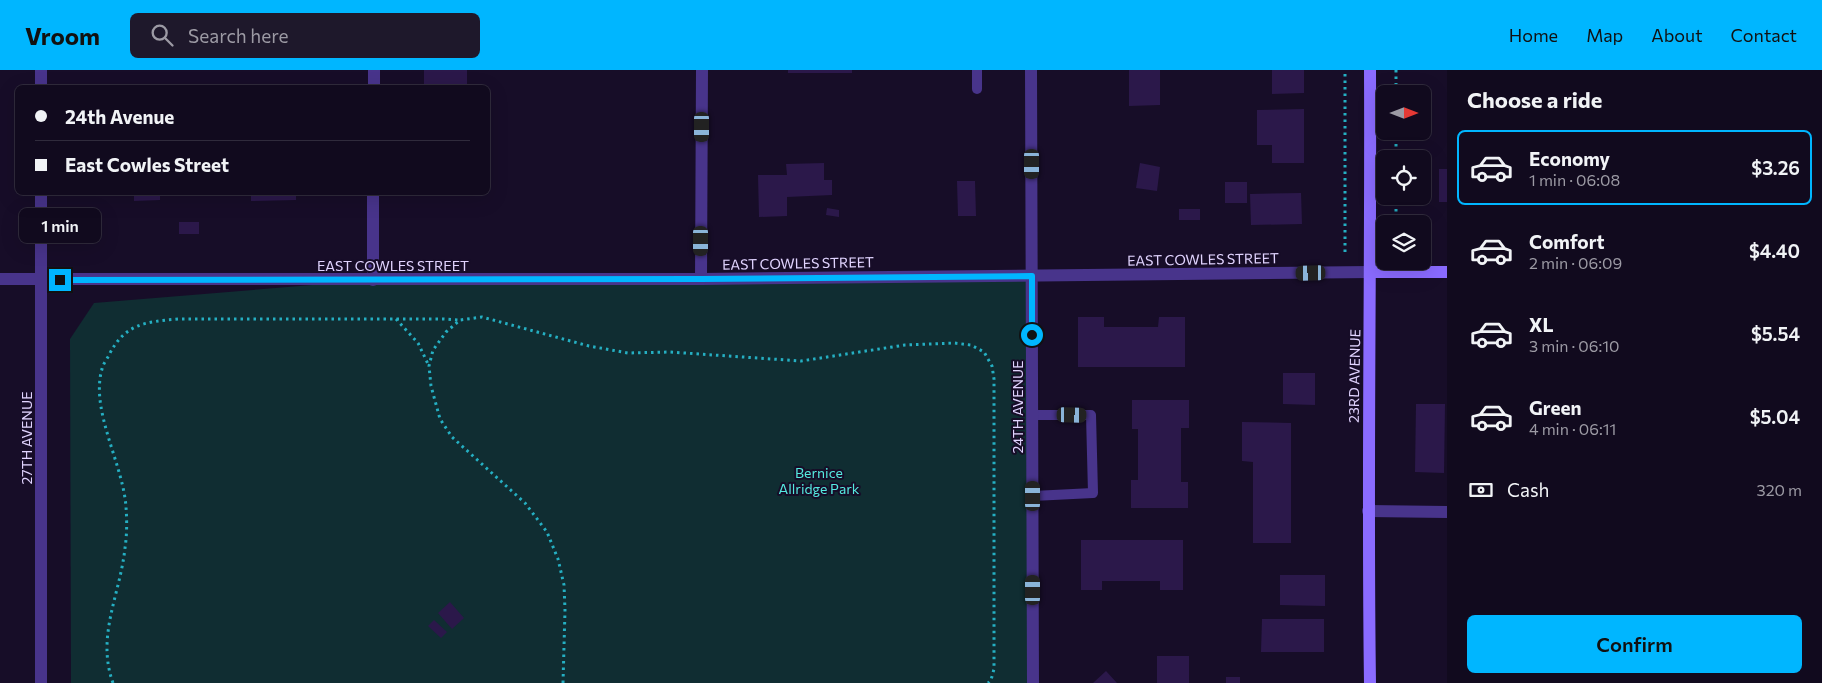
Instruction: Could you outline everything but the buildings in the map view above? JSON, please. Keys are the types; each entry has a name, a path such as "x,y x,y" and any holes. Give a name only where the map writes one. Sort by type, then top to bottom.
{"street":[{"path":"41,70 41,85"},
{"path":"374,70 374,85"},
{"path":"701,279 702,70"},
{"name":"24TH AVENUE","path":"1031,70 1033,683"},
{"name":"23RD AVENUE","path":"1370,70 1371,272 1368,511 1370,683"},
{"name":"27TH AVENUE","path":"41,195 42,683"},
{"path":"373,195 373,280"},
{"name":"EAST COWLES STREET","path":"0,279 701,279 1447,272"},
{"path":"1368,511 1447,512"}],"lane":[{"path":"977,70 977,89"},
{"path":"1032,414 1091,415 1093,493 1033,496"}],"path":[{"path":"1344,252 1345,70"},
{"path":"1396,70 1396,85"},
{"path":"112,683 106,652 109,623 125,549 126,506 100,397 102,369 114,344 128,330 153,321 178,319 460,320 482,317 589,346 628,353 670,352 801,361 905,345 954,343 971,345 984,352 992,366 994,379 994,670 988,683"},
{"path":"396,319 418,343 429,366"},
{"path":"460,320 446,332 433,350 429,366 431,386 440,419 452,437 525,503 547,532 558,559 564,585 563,683"}],"green space":[{"name":"Bernice Allridge Park","path":"1032,276 1033,683 71,683 70,339 94,303 373,280"}],"route":[{"path":"60,280 701,279 1032,276 1032,335"}]}
